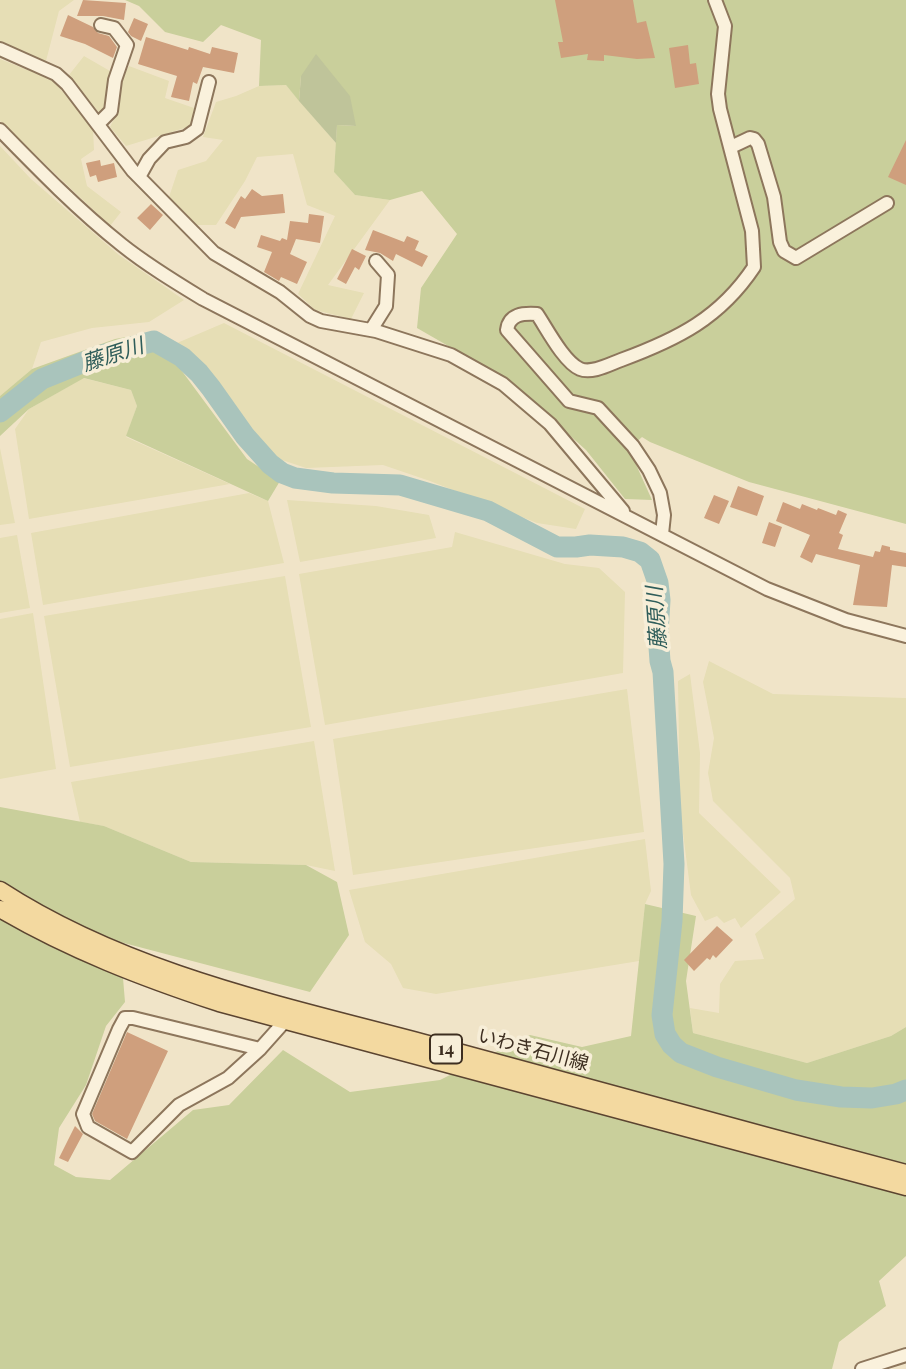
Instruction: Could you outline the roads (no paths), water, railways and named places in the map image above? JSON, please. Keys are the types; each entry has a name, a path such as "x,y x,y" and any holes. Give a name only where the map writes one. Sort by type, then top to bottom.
{"main road":[{"name":"いわき石川線","path":"0,890 32,911 77,934 171,972 300,1010 906,1173"},
{"name":"いわき石川線","path":"0,909 73,948 168,986 285,1021 906,1187"}],"street":[{"path":"662,534 664,514 660,493 633,446 598,408 569,401 512,339 507,330 508,322 514,316 537,314 572,363 582,370 597,369 677,338 705,321 725,303 754,267 752,231 718,93 725,26 715,0"},
{"path":"99,124 111,111 115,80 127,45 114,28 102,25"},
{"path":"0,49 56,74 67,84 139,177 214,253 281,292 310,316 321,321 371,330 451,355 503,384 550,424 626,516"},
{"path":"139,177 149,159 166,142 186,137 197,129 209,82"},
{"path":"0,130 83,212 124,247 165,276 254,326 767,589 846,620 906,636"},
{"path":"731,147 750,138 758,144 774,197 780,242 783,251 796,258 887,203"},
{"path":"371,330 386,306 388,275 376,261"},
{"path":"260,1049 125,1018 83,1114 89,1127 132,1152 179,1105 228,1078 260,1049 285,1021"},
{"path":"862,1369 906,1355"}],"waterway":[{"name":"藤原川","path":"0,412 42,379 99,356 154,341 182,357 199,373 245,436 270,464 282,473 295,478 333,483 400,485 488,511 557,547 590,545 623,547 640,552 650,560 658,583 660,600 658,633 663,672 674,864 672,921 662,1015 665,1034 681,1053 717,1067 796,1090 841,1097 872,1098 906,1090"}]}
